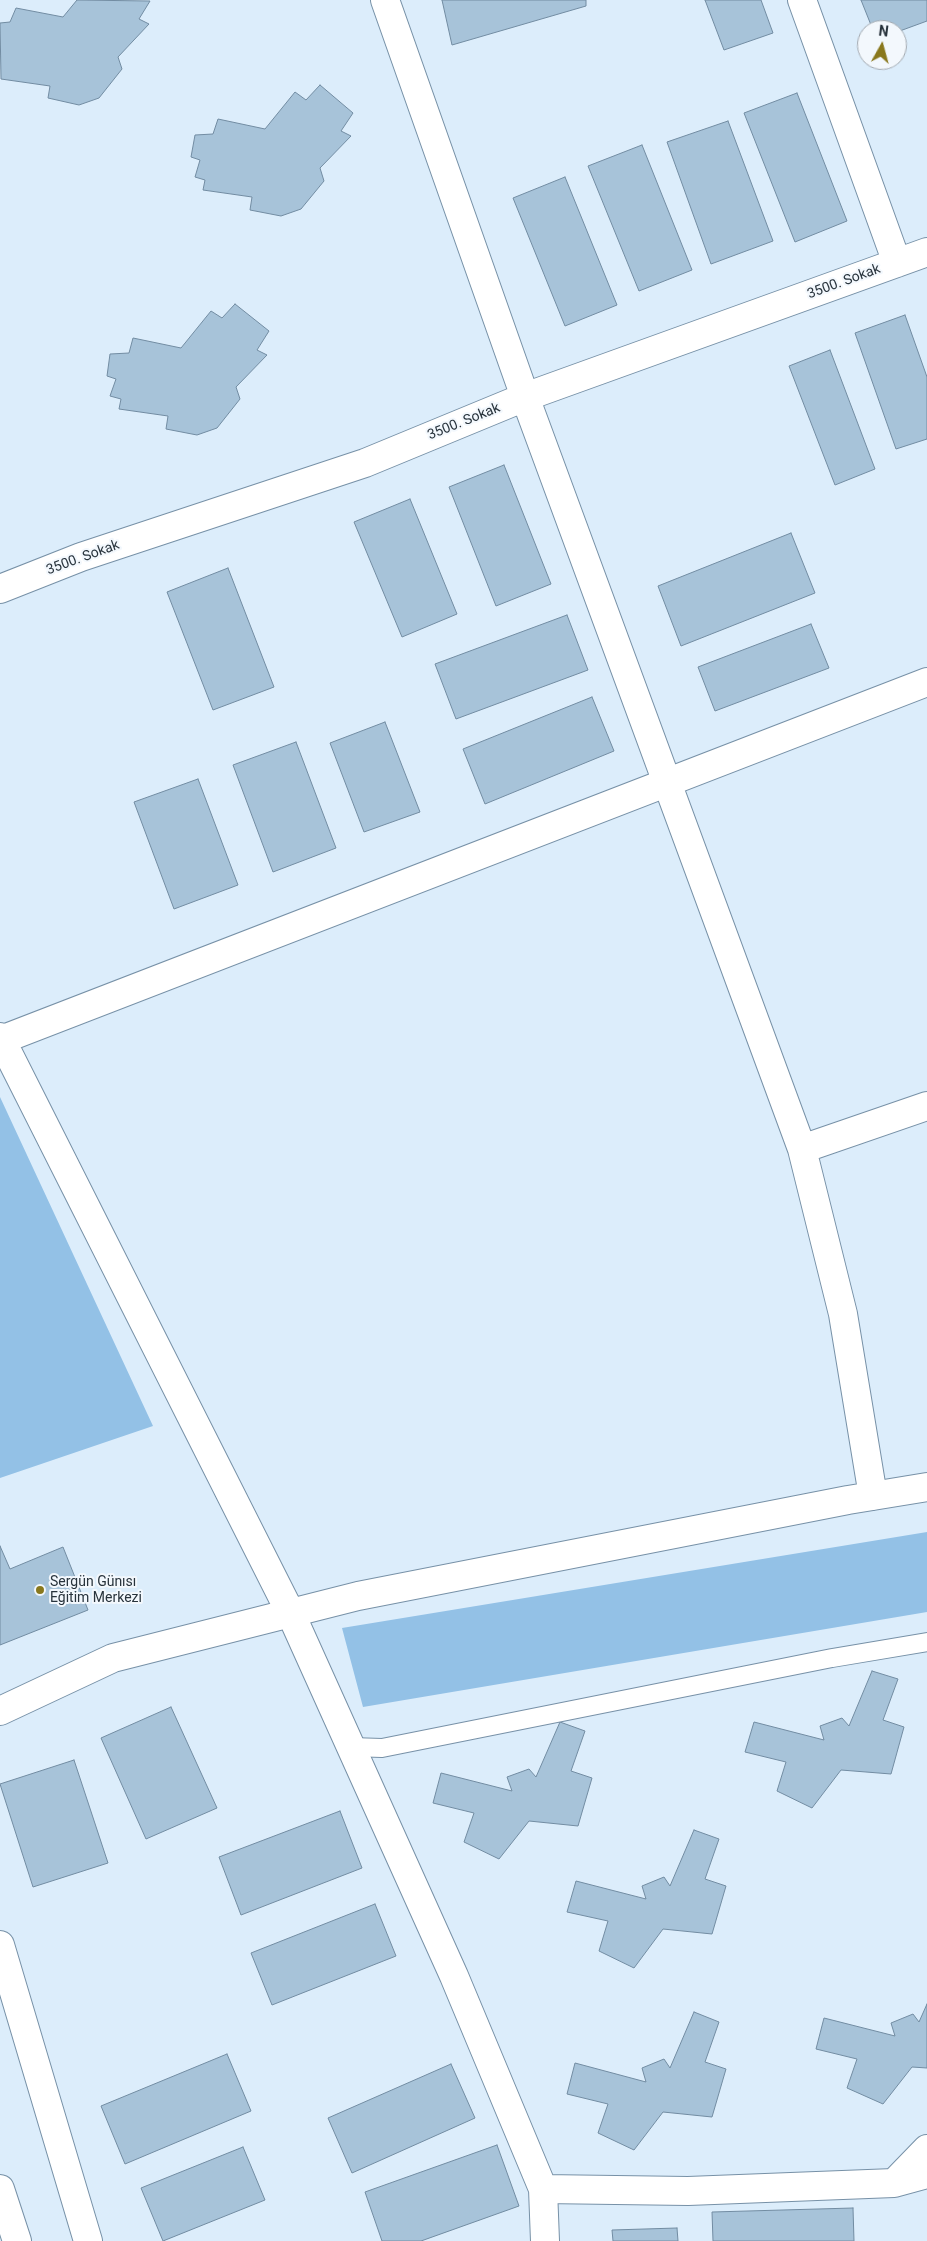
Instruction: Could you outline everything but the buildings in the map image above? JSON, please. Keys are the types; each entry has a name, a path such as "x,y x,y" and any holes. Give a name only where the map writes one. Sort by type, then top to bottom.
{"street":[{"path":"385,0 525,397 802,1149 843,1314 873,1496"},
{"path":"802,0 897,263"},
{"name":"3500. Sokak","path":"0,589 81,558 365,463 525,397 927,252"},
{"path":"545,2241 543,2189 454,1976 291,1614 1,1039 927,682"},
{"path":"802,1149 927,1106"},
{"path":"0,1711 113,1658 358,1596 927,1487"},
{"path":"0,1944 88,2241"},
{"path":"894,2184 927,2149"},
{"path":"543,2189 688,2191 894,2184 927,2174"},
{"path":"0,2189 17,2241"}],"lane":[{"path":"351,1747 382,1748 832,1658 927,1642"}],"shaded area":[{"path":"0,1097 153,1426 0,1478"},
{"path":"927,1532 927,1612 363,1707 342,1628"}],"place":[{"name":"Sergün Günısı Eğitim Merkezi","path":"40,1590"}]}
